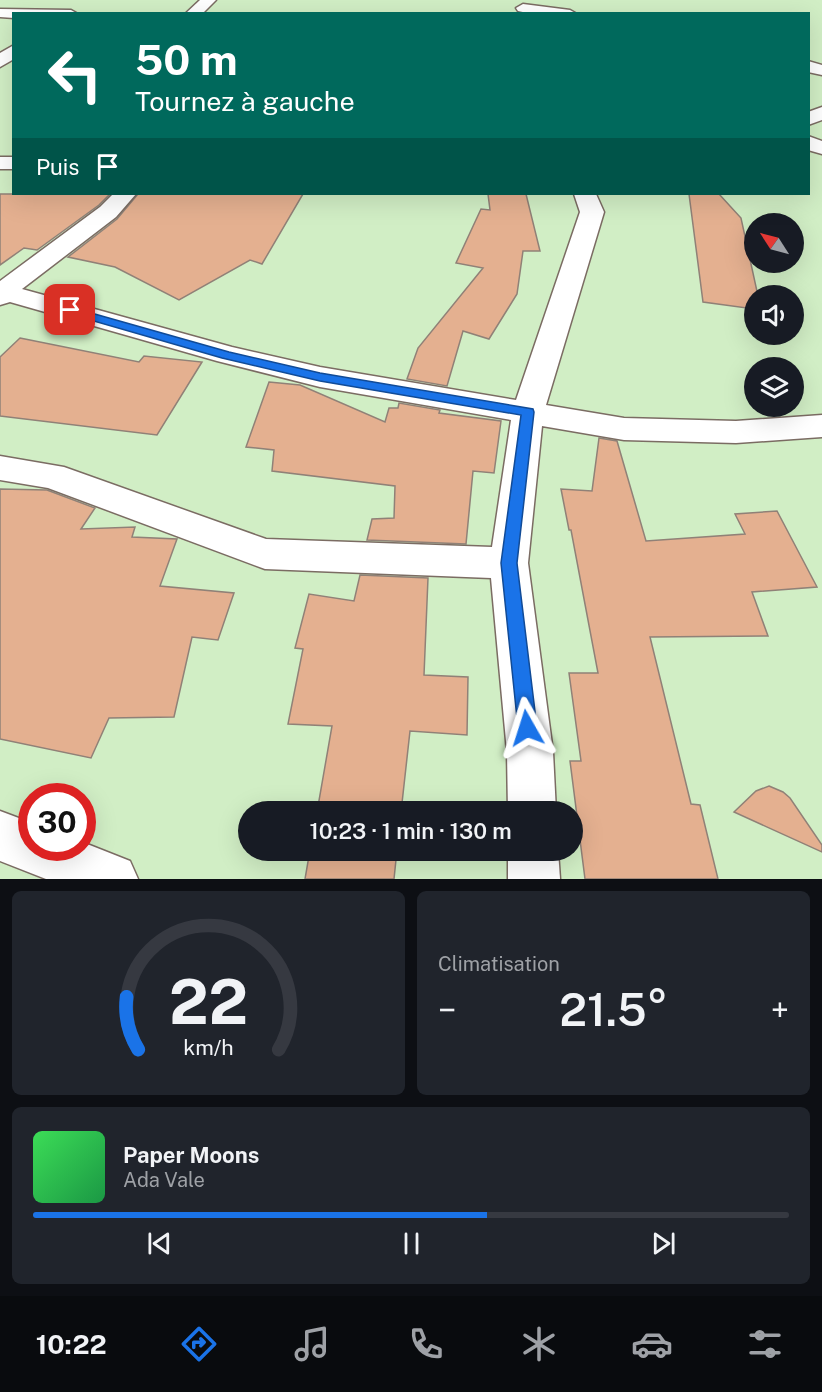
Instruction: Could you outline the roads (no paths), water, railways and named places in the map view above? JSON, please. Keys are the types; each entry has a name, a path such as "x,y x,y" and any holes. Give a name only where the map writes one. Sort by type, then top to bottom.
{"street":[{"path":"194,12 209,0"},
{"path":"523,7 557,12"},
{"path":"2,72 12,54"},
{"path":"1,293 108,212 123,195"},
{"path":"532,801 530,752 509,563 528,412 592,212 585,195"},
{"path":"1,293 227,355 320,377 624,429 736,432 822,426"},
{"path":"0,468 52,476 265,554 509,563"},
{"path":"0,836 112,879"},
{"path":"533,861 534,879"}]}
